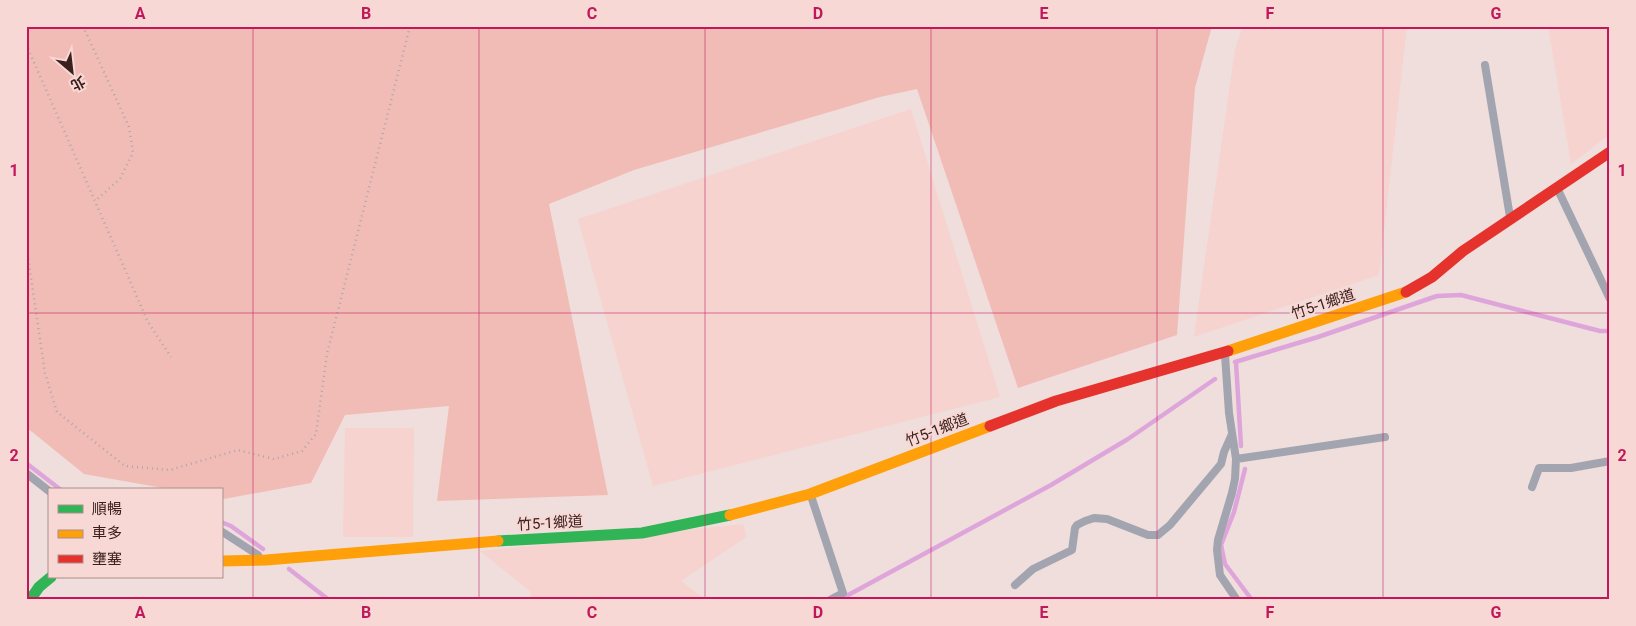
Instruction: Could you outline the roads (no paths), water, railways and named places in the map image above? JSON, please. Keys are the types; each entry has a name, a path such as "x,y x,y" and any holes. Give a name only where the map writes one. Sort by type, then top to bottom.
{"street":[{"name":"竹5-1鄉道","path":"222,561 266,560 471,542 642,533 810,494 1056,401 1225,352 1403,294 1432,278 1463,251 1610,152"},
{"path":"30,600 39,587 51,578"}],"lane":[{"path":"1485,65 1510,219"},
{"path":"1557,188 1610,299"},
{"path":"1225,352 1229,413 1236,459 1235,479 1217,550 1220,575 1237,600"},
{"path":"1016,585 1033,569 1072,550 1075,528 1084,521 1094,518 1107,519 1148,536 1158,535 1170,525 1221,464 1232,434"},
{"path":"1236,459 1385,437"},
{"path":"1532,487 1539,468 1571,468 1610,461"},
{"path":"26,473 48,489"},
{"path":"810,494 844,593 830,600"},
{"path":"222,532 266,560"}],"waterway":[{"path":"1235,362 1318,337 1437,296 1461,295 1600,331 1610,331"},
{"path":"1236,362 1241,446"},
{"path":"839,600 1051,485 1128,439 1215,379"},
{"path":"26,463 58,488"},
{"path":"1245,469 1234,512 1221,545 1225,564 1252,600"},
{"path":"222,522 231,526 263,549"},
{"path":"289,569 329,600"}]}
